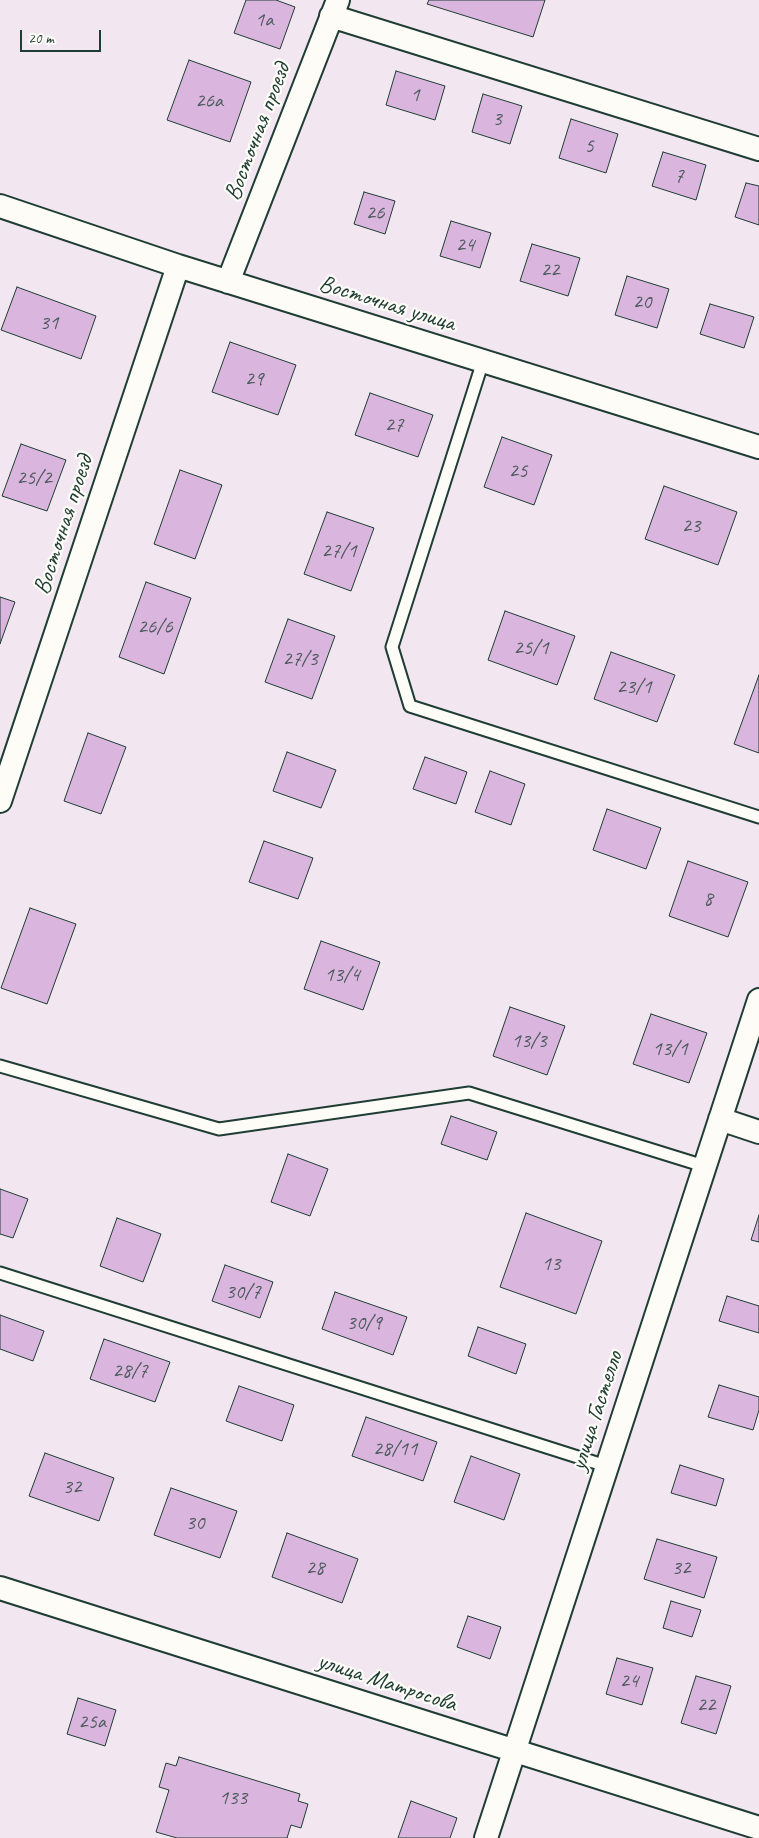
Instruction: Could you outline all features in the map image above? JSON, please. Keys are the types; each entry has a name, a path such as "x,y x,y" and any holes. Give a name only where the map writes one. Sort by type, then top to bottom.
{"street":[{"path":"334,8 759,149"},
{"name":"Восточная проезд","path":"228,282 334,8"},
{"name":"Восточная улица","path":"0,206 228,282 759,447"},
{"name":"Восточная проезд","path":"0,801 178,266"},
{"name":"улица Гастелло","path":"486,1838 759,1000"},
{"path":"720,1119 759,1132"},
{"name":"улица Матросова","path":"0,1588 759,1828"}],"lane":[{"path":"483,361 392,646 410,706 759,817"},
{"path":"0,1066 219,1129 469,1093 704,1166"},
{"path":"0,1273 606,1466"}],"building":[{"path":"246,0 276,0 295,7 280,49 234,33"},
{"path":"429,0 545,0 533,37 427,4"},
{"path":"189,60 251,82 230,142 167,120"},
{"path":"396,71 445,86 435,120 386,105"},
{"path":"483,94 522,106 510,144 472,132"},
{"path":"571,119 618,134 606,173 559,158"},
{"path":"663,152 706,165 696,200 652,186"},
{"path":"746,183 759,186 759,225 735,217"},
{"path":"364,192 395,201 385,234 354,224"},
{"path":"451,221 491,233 480,268 440,256"},
{"path":"532,244 580,258 568,296 520,281"},
{"path":"627,276 669,289 657,328 615,315"},
{"path":"17,287 96,316 81,359 1,330"},
{"path":"710,304 754,317 744,348 700,334"},
{"path":"230,342 296,365 278,415 212,392"},
{"path":"370,393 433,415 418,457 355,435"},
{"path":"502,437 552,455 534,505 484,487"},
{"path":"21,444 66,460 47,511 2,496"},
{"path":"180,470 222,485 195,559 154,544"},
{"path":"664,486 737,512 718,565 645,539"},
{"path":"327,512 374,528 351,591 304,574"},
{"path":"146,582 191,598 164,674 119,657"},
{"path":"0,597 15,602 0,644"},
{"path":"505,611 575,636 557,685 488,660"},
{"path":"288,619 335,636 312,699 265,682"},
{"path":"611,652 675,675 657,722 594,699"},
{"path":"759,675 759,753 734,744"},
{"path":"88,733 126,747 101,814 64,801"},
{"path":"287,752 336,770 321,808 273,791"},
{"path":"425,757 467,772 456,804 413,789"},
{"path":"490,771 525,784 511,825 475,812"},
{"path":"607,809 661,828 646,869 593,850"},
{"path":"264,841 313,858 298,899 249,882"},
{"path":"688,861 748,882 728,937 669,916"},
{"path":"30,908 76,924 47,1004 1,988"},
{"path":"321,941 380,962 363,1010 304,989"},
{"path":"510,1007 565,1026 547,1075 493,1056"},
{"path":"651,1014 707,1033 689,1083 633,1064"},
{"path":"451,1116 497,1132 487,1160 441,1144"},
{"path":"288,1154 328,1169 310,1216 271,1202"},
{"path":"0,1189 28,1199 13,1238 0,1234"},
{"path":"526,1213 602,1241 576,1314 500,1287"},
{"path":"759,1215 759,1242 751,1240"},
{"path":"117,1218 161,1234 143,1282 100,1266"},
{"path":"225,1265 273,1282 260,1318 212,1301"},
{"path":"335,1292 407,1317 393,1355 322,1329"},
{"path":"727,1296 759,1306 759,1333 719,1321"},
{"path":"0,1315 44,1331 33,1361 0,1349"},
{"path":"478,1327 526,1344 516,1374 468,1356"},
{"path":"104,1339 170,1362 155,1402 90,1379"},
{"path":"719,1385 759,1397 759,1410 753,1430 708,1417"},
{"path":"239,1386 294,1405 282,1441 226,1421"},
{"path":"366,1417 437,1442 423,1481 352,1456"},
{"path":"45,1453 114,1478 99,1521 29,1496"},
{"path":"471,1456 520,1474 504,1520 454,1502"},
{"path":"680,1465 724,1479 716,1506 671,1493"},
{"path":"171,1488 237,1511 220,1558 154,1535"},
{"path":"287,1533 358,1559 342,1603 272,1577"},
{"path":"657,1539 717,1557 704,1598 644,1579"},
{"path":"671,1601 701,1610 692,1637 663,1628"},
{"path":"468,1616 501,1627 490,1659 457,1647"},
{"path":"617,1658 653,1668 642,1705 606,1694"},
{"path":"696,1676 731,1686 716,1734 681,1723"},
{"path":"78,1698 116,1710 105,1746 67,1734"},
{"path":"179,1757 300,1794 298,1801 308,1804 301,1828 291,1825 287,1838 177,1838 156,1832 169,1790 159,1787 166,1763 176,1766"},
{"path":"411,1801 457,1818 450,1838 398,1838"}]}
